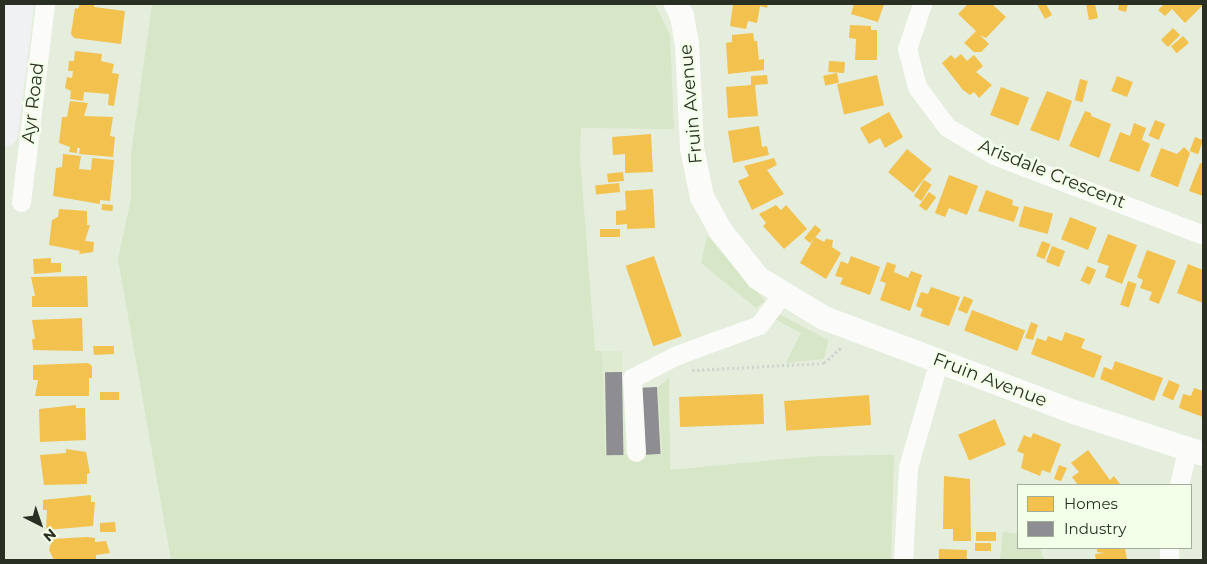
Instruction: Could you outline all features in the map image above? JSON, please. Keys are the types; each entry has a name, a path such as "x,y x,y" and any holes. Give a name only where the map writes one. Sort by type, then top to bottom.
{"main road":[{"name":"Ayr Road","path":"4,133 20,4"}],"street":[{"name":"Ayr Road","path":"21,202 45,4"},
{"name":"Fruin Avenue","path":"676,4 682,16 687,44 692,148 702,197 736,254 758,278 782,295 824,318 859,332 1074,412 1195,452"},
{"name":"Arisdale Crescent","path":"922,4 907,48 917,87 947,127 994,155 1203,235"},
{"path":"636,452 632,378 678,354 759,325 782,295"},
{"path":"903,560 908,466 938,360"},
{"path":"1179,484 1195,452"}],"path":[{"path":"690,370 824,363 859,332"}],"shaded area":[{"path":"152,4 655,4 670,35 674,129 581,128 580,157 595,351 602,351 605,455 662,455 658,387 669,378 670,470 817,456 894,455 891,560 171,560 118,259 131,199 131,154"},
{"path":"707,235 765,301 756,308 701,263"},
{"path":"777,313 828,340 824,359 786,363 801,333 773,318"},
{"path":"602,351 622,351 622,386 658,387 662,455 605,456"},
{"path":"1003,532 1017,534 1017,549 1040,549 1044,560 1000,560"}],"building: Homes":[{"path":"80,4 95,4 94,7 125,11 121,44 74,38 71,34 75,8 78,9"},
{"path":"733,4 768,4 767,8 760,6 757,23 748,21 746,29 730,26"},
{"path":"854,4 884,4 878,22 851,14"},
{"path":"968,4 992,4 1006,17 986,38 980,35 989,44 981,52 974,52 964,43 976,31 958,14"},
{"path":"1037,4 1046,4 1052,15 1045,19"},
{"path":"1086,4 1095,4 1098,18 1089,20"},
{"path":"1119,4 1128,4 1126,12 1118,10"},
{"path":"1164,4 1203,5 1185,23 1172,9 1165,16 1158,10"},
{"path":"850,25 871,26 871,30 877,30 877,60 855,60 856,39 849,38"},
{"path":"1173,28 1180,35 1168,47 1161,40"},
{"path":"753,33 754,41 757,41 759,60 764,59 764,70 728,74 726,43 732,42 732,35"},
{"path":"1183,36 1189,43 1177,53 1171,46"},
{"path":"75,51 102,54 101,61 114,64 112,73 119,74 114,106 108,105 109,94 84,92 83,101 70,99 71,91 65,88 67,77 72,78 73,71 68,71 69,61 74,61"},
{"path":"961,54 967,61 974,55 983,66 976,72 992,85 979,98 974,92 970,95 963,90 942,63 951,55 955,59"},
{"path":"829,61 845,62 844,73 828,72"},
{"path":"837,73 839,83 825,85 823,76"},
{"path":"767,75 768,84 755,85 758,116 728,118 726,87 751,85 751,76"},
{"path":"877,75 884,105 844,114 837,84"},
{"path":"1117,76 1133,82 1127,97 1111,91"},
{"path":"1080,79 1088,81 1082,102 1075,100"},
{"path":"1001,87 1029,98 1018,126 990,115"},
{"path":"1047,91 1072,101 1059,141 1030,130"},
{"path":"70,101 88,103 84,116 113,117 110,136 115,137 113,157 79,154 80,148 77,148 77,153 69,152 70,147 59,143 62,117 67,117"},
{"path":"1085,111 1091,113 1091,116 1111,124 1099,158 1069,146"},
{"path":"889,112 903,137 885,148 880,138 869,144 860,128"},
{"path":"1155,120 1165,124 1159,140 1149,136"},
{"path":"1134,123 1146,128 1142,140 1150,144 1139,172 1109,161 1120,132 1130,136"},
{"path":"759,126 762,147 767,146 769,155 733,163 728,131"},
{"path":"651,134 653,172 625,173 625,154 613,155 612,137"},
{"path":"1195,137 1203,140 1198,154 1190,151"},
{"path":"1184,147 1190,153 1178,187 1150,176 1161,148 1177,154"},
{"path":"907,149 932,169 913,192 888,172"},
{"path":"63,154 81,156 79,169 91,170 92,158 114,160 110,201 100,200 100,204 53,196 56,168 62,167"},
{"path":"774,158 777,165 767,170 784,194 752,210 738,181 749,176 744,166"},
{"path":"1200,163 1203,164 1203,196 1189,191"},
{"path":"623,172 624,181 608,183 607,174"},
{"path":"949,175 978,186 967,215 949,208 945,217 935,213"},
{"path":"924,180 932,185 922,201 914,196"},
{"path":"619,183 620,192 596,194 595,186"},
{"path":"653,189 655,228 627,229 627,224 616,225 616,211 626,210 625,191"},
{"path":"986,190 1013,200 1012,205 1019,207 1014,222 978,211"},
{"path":"929,192 936,197 926,211 919,206"},
{"path":"102,204 113,205 112,211 101,210"},
{"path":"776,205 781,210 786,205 807,229 784,249 763,226 766,223 759,214"},
{"path":"1024,206 1053,214 1048,234 1019,226"},
{"path":"59,209 87,211 87,225 90,225 85,241 94,242 93,252 79,254 80,251 49,245 52,220 58,217"},
{"path":"1070,217 1097,228 1088,250 1061,239"},
{"path":"815,225 821,230 810,243 804,238"},
{"path":"600,229 620,229 620,237 600,237"},
{"path":"1108,234 1137,245 1122,284 1105,277 1109,266 1097,262"},
{"path":"815,237 824,242 826,239 833,240 832,247 841,253 826,279 800,263"},
{"path":"1042,241 1050,244 1045,259 1036,256"},
{"path":"1052,246 1065,251 1059,267 1046,262"},
{"path":"1147,250 1176,261 1159,304 1149,300 1152,292 1140,288 1143,280 1137,277"},
{"path":"654,256 682,336 653,346 626,266"},
{"path":"851,256 880,267 870,295 840,284 843,278 835,276 841,261 848,264"},
{"path":"51,258 51,263 61,263 61,272 34,274 33,259"},
{"path":"887,262 896,265 894,272 908,278 911,271 922,275 910,311 880,300 886,283 880,281"},
{"path":"1188,264 1203,270 1203,303 1177,293"},
{"path":"1087,266 1096,270 1090,285 1080,281"},
{"path":"87,276 88,307 32,307 32,296 35,296 31,277"},
{"path":"1128,281 1137,284 1129,308 1120,305"},
{"path":"931,287 960,297 949,326 920,316 923,309 916,306 921,292 928,294"},
{"path":"964,296 973,300 967,314 958,310"},
{"path":"972,310 1025,330 1017,351 964,331"},
{"path":"82,318 83,351 33,350 32,339 35,339 32,320"},
{"path":"1031,322 1038,325 1033,340 1025,338"},
{"path":"1065,332 1085,339 1081,348 1102,356 1094,378 1031,354 1037,338 1046,341 1048,336 1062,341"},
{"path":"93,346 114,346 114,354 94,355"},
{"path":"1115,361 1163,378 1154,401 1100,379 1104,367 1112,370"},
{"path":"88,363 92,366 92,378 89,378 89,396 35,396 38,380 33,380 33,365"},
{"path":"1169,380 1180,385 1173,400 1162,396"},
{"path":"1194,388 1203,391 1203,417 1179,408 1183,394 1191,396"},
{"path":"100,392 119,392 119,400 100,400"},
{"path":"763,394 764,424 680,427 679,397"},
{"path":"869,395 871,425 786,431 784,401"},
{"path":"76,405 76,408 85,408 86,440 40,442 39,409"},
{"path":"995,419 1006,445 969,460 958,435"},
{"path":"1033,433 1061,444 1050,473 1042,470 1040,476 1021,468 1024,454 1017,451 1024,435 1031,438"},
{"path":"66,449 86,452 90,473 87,474 87,484 44,485 40,455 66,453"},
{"path":"1088,450 1110,480 1114,476 1120,484 1077,484 1072,477 1079,472 1071,463"},
{"path":"1059,465 1067,468 1061,481 1054,479"},
{"path":"944,476 970,479 971,541 953,541 953,529 943,529"},
{"path":"91,495 91,502 95,502 93,526 46,530 47,510 43,510 43,500"},
{"path":"115,522 116,532 100,532 100,523"},
{"path":"976,532 996,532 996,541 976,541"},
{"path":"95,538 95,542 106,541 110,553 96,555 96,560 54,560 49,550 52,539"},
{"path":"975,543 991,543 991,551 975,551"},
{"path":"939,549 967,550 967,560 939,560"},
{"path":"1097,549 1125,549 1127,560 1096,560 1095,554 1105,553 1097,552"}],"building: Industry":[{"path":"605,372 622,372 623,455 606,455"},
{"path":"657,387 661,454 646,455 642,388"}]}
